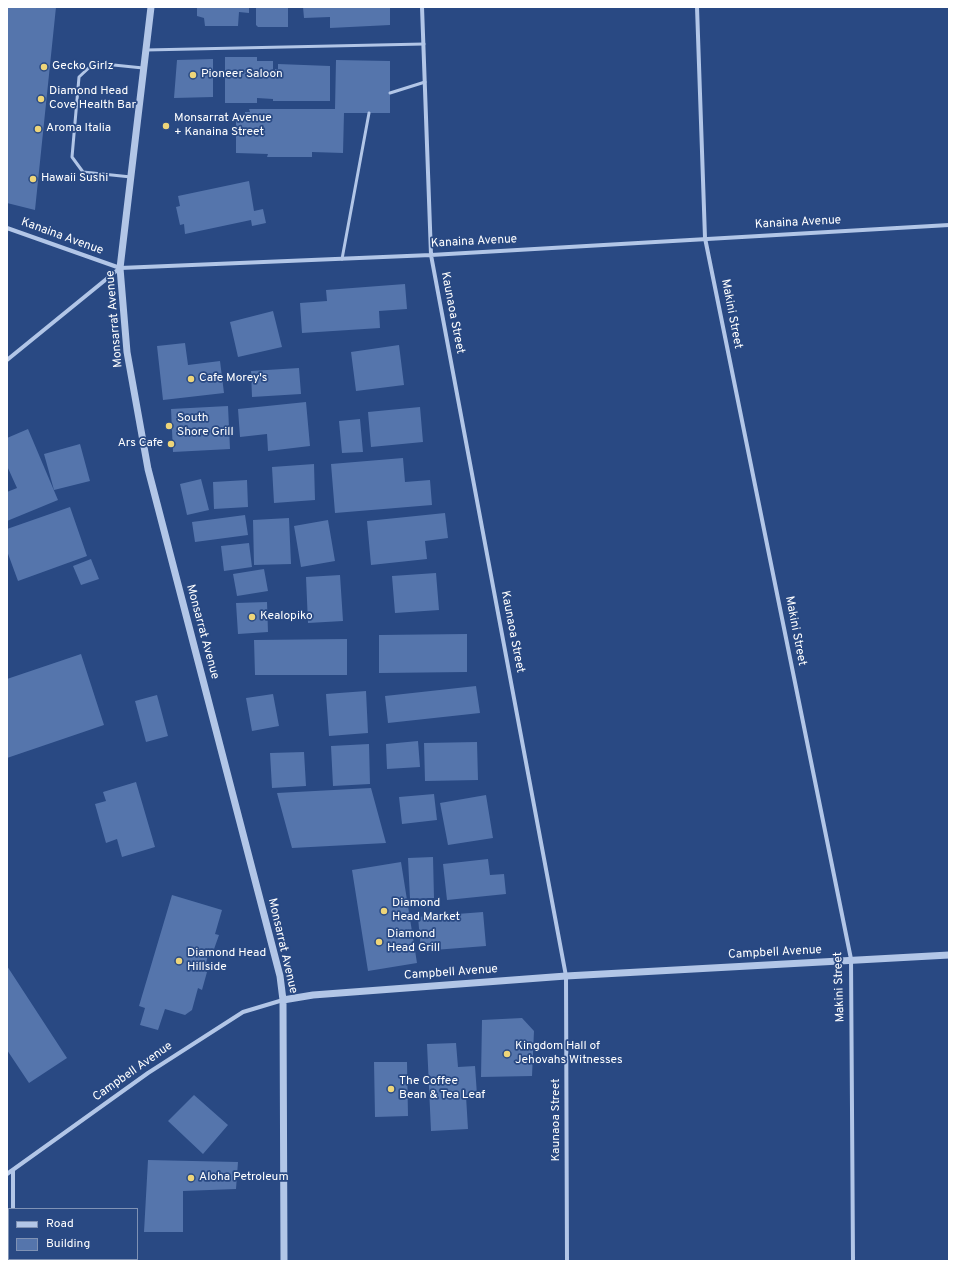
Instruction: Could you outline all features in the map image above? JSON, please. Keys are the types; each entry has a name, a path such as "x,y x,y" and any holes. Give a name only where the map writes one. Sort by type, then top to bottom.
{"street":[{"name":"Monsarrat Avenue","path":"151,7 132,178 120,268 127,352 148,469 280,976 283,1000 284,1261"},
{"name":"Kaunaoa Street","path":"422,7 431,255 566,976 567,1261"},
{"name":"Makini Street","path":"697,7 705,238 852,960 853,1261"},
{"name":"Kanaina Avenue","path":"7,228 120,268 431,255 949,225"},
{"path":"7,360 120,268"},
{"name":"Campbell Avenue","path":"7,1174 148,1073 243,1012 283,1000 313,995 566,976 949,956"},
{"path":"12,1208 13,1171"}],"lane":[{"path":"146,50 424,44"},
{"path":"132,178 83,172 72,157 79,77 94,63 144,68"},
{"path":"390,93 425,82"},
{"path":"342,259 369,113"}],"building":[{"path":"7,7 56,7 35,210 7,203"},
{"path":"197,7 249,7 249,13 239,12 238,26 205,26 204,18 197,16"},
{"path":"256,7 288,7 288,27 258,27 256,25"},
{"path":"303,7 390,7 390,25 330,28 330,17 304,18"},
{"path":"225,57 257,57 257,61 273,61 273,77 275,77 275,69 278,69 278,64 330,66 330,101 273,101 273,99 257,98 257,103 225,103"},
{"path":"213,59 213,97 174,98 177,60"},
{"path":"336,60 390,61 390,113 344,113 343,153 312,152 312,157 267,157 268,154 236,153 236,116 245,116 245,112 250,112 249,109 335,109"},
{"path":"249,181 254,211 263,209 266,223 252,226 251,220 185,234 184,224 180,225 176,207 180,206 178,196"},
{"path":"405,284 407,309 379,311 380,328 302,333 300,303 327,301 326,290"},
{"path":"273,311 282,347 238,357 230,322"},
{"name":"Cafe Morey's","path":"185,343 188,365 220,361 224,393 163,400 157,346"},
{"path":"399,345 404,385 356,391 351,352"},
{"path":"299,368 301,394 252,397 251,371"},
{"path":"306,402 310,446 268,451 267,434 240,437 238,409"},
{"path":"228,406 230,449 173,452 171,409"},
{"path":"420,407 423,442 371,447 368,412"},
{"path":"360,419 363,452 342,453 339,421"},
{"path":"28,429 58,500 7,521 7,492 17,488 7,466 7,438"},
{"path":"80,444 90,481 54,490 44,454"},
{"path":"403,458 405,482 430,480 432,505 335,513 331,464"},
{"path":"314,464 315,500 274,503 272,467"},
{"path":"201,479 209,510 187,515 180,484"},
{"path":"247,480 248,507 214,509 213,482"},
{"path":"70,507 87,556 18,581 7,551 7,529"},
{"path":"445,513 448,538 425,541 427,559 371,565 367,521"},
{"path":"245,515 248,535 195,542 192,522"},
{"path":"289,518 291,564 254,565 253,520"},
{"path":"328,520 335,561 301,567 294,526"},
{"path":"249,543 252,567 224,571 221,546"},
{"path":"91,559 99,579 81,585 73,566"},
{"path":"264,569 268,591 237,596 233,574"},
{"path":"436,573 439,610 395,613 392,576"},
{"path":"340,575 343,621 308,623 306,577"},
{"path":"267,602 268,632 238,634 236,603"},
{"path":"467,634 467,672 379,673 379,635"},
{"path":"347,639 347,675 255,675 254,640"},
{"path":"81,654 104,725 7,758 7,679"},
{"path":"476,686 480,713 388,723 385,696"},
{"path":"366,691 368,733 329,736 326,694"},
{"path":"273,694 279,726 252,731 246,698"},
{"path":"157,695 168,736 146,742 135,701"},
{"path":"418,741 420,767 387,769 386,744"},
{"path":"477,742 478,780 425,781 424,743"},
{"path":"369,744 370,784 333,786 331,746"},
{"path":"304,752 306,786 272,788 270,753"},
{"path":"136,782 155,847 122,857 117,839 106,843 95,804 106,801 103,792"},
{"path":"371,788 386,843 292,848 277,793"},
{"path":"434,794 437,820 402,824 399,797"},
{"path":"486,795 493,838 448,845 440,803"},
{"path":"433,857 434,898 410,899 408,858"},
{"path":"488,859 490,875 504,874 506,894 447,900 443,864"},
{"path":"401,862 417,963 368,971 352,870"},
{"name":"Diamond Head Hillside","path":"172,895 222,910 215,934 219,935 213,952 209,951 204,971 207,972 202,990 198,988 192,1010 185,1015 165,1009 158,1030 140,1025 145,1008 139,1006"},
{"path":"483,912 486,946 421,951 418,917"},
{"path":"7,966 67,1058 29,1083 7,1050"},
{"name":"Kingdom Hall of Jehovahs Witnesses","path":"522,1018 534,1031 532,1076 481,1077 482,1020"},
{"path":"456,1043 458,1067 475,1066 477,1095 466,1096 468,1129 431,1131 427,1044"},
{"name":"The Coffee Bean & Tea Leaf","path":"374,1062 407,1062 408,1116 375,1117"},
{"path":"194,1095 228,1125 203,1154 168,1121"},
{"path":"148,1160 238,1162 236,1189 183,1191 183,1232 144,1232"}],"place":[{"name":"Gecko Girlz","path":"44,67"},
{"name":"Pioneer Saloon","path":"193,75"},
{"name":"Diamond Head Cove Health Bar","path":"41,99"},
{"name":"Monsarrat Avenue + Kanaina Street","path":"166,126"},
{"name":"Aroma Italia","path":"38,129"},
{"name":"Hawaii Sushi","path":"33,179"},
{"name":"Cafe Morey's","path":"191,379"},
{"name":"South Shore Grill","path":"169,426"},
{"name":"Ars Cafe","path":"171,444"},
{"name":"Kealopiko","path":"252,617"},
{"name":"Diamond Head Market","path":"384,911"},
{"name":"Diamond Head Grill","path":"379,942"},
{"name":"Diamond Head Hillside","path":"179,961"},
{"name":"Kingdom Hall of Jehovahs Witnesses","path":"507,1054"},
{"name":"The Coffee Bean & Tea Leaf","path":"391,1089"},
{"name":"Aloha Petroleum","path":"191,1178"}]}
